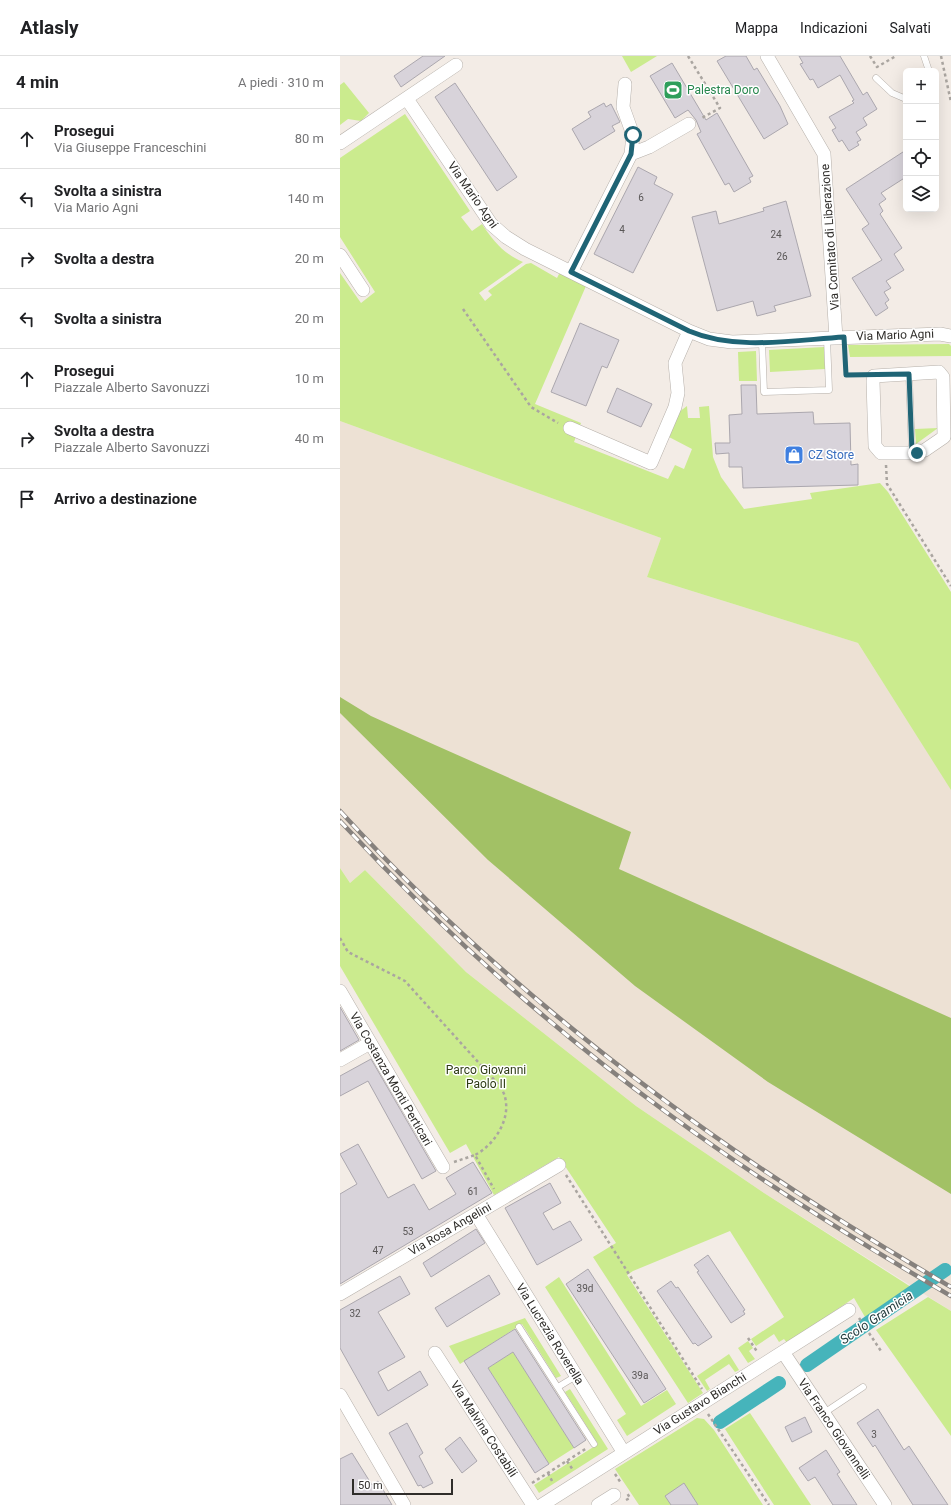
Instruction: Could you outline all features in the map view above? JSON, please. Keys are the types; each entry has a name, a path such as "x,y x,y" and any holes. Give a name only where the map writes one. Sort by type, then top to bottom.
{"street":[{"name":"Via Comitato di Liberazione","path":"767,56 824,154 836,338"},
{"path":"340,143 456,65"},
{"path":"571,272 631,154 633,135 623,107 625,84"},
{"name":"Via Mario Agni","path":"406,98 495,228 525,249 689,331 708,339 720,341 762,342 940,334 951,336"},
{"path":"631,154 649,148 689,124"},
{"path":"340,255 363,290"},
{"path":"570,428 651,463 675,407 678,393 675,363 689,331"},
{"path":"939,372 943,375 944,434 946,436 920,452 885,454 878,451 875,446 874,376 909,374 939,372"},
{"name":"Via Costanza Monti Perticari","path":"340,991 443,1167"},
{"path":"340,1060 370,1043"},
{"name":"Via Rosa Angelini","path":"340,1294 559,1165"},
{"name":"Via Lucrezia Roverella","path":"476,1214 624,1453"},
{"name":"Via Gustavo Bianchi","path":"550,1503 624,1453 765,1363 854,1314"},
{"name":"Via Malvina Costabili","path":"435,1352 533,1505"},
{"name":"Via Franco Giovannelli","path":"783,1352 885,1505"},
{"path":"340,1395 404,1505"},
{"path":"598,1505 614,1495"}],"lane":[{"path":"924,56 928,68"},
{"path":"876,78 892,93 903,98"},
{"path":"762,342 764,392 829,390 836,338"},
{"path":"909,374 912,453"},
{"path":"519,1327 594,1444"},
{"path":"558,1387 576,1376"},
{"path":"824,1413 863,1387"}],"path":[{"path":"688,56 720,108 689,124"},
{"path":"870,56 877,68 896,56"},
{"path":"941,56 951,102"},
{"path":"463,310 531,407 540,414 570,428"},
{"path":"836,338 846,375 880,375"},
{"path":"885,454 887,484 951,586"},
{"path":"340,938 348,952 405,982 498,1083 505,1097 505,1114 500,1130 492,1142 485,1149 475,1155 443,1167"},
{"path":"475,1155 500,1200"},
{"path":"559,1165 769,1505"},
{"path":"854,1314 881,1350"},
{"path":"748,1338 765,1363"},
{"path":"522,1489 594,1444"}],"shaded area":[{"path":"340,421 661,538 647,577 858,643 951,789 951,1311 764,1193 636,1106 466,972 365,870 350,883 340,868"}],"green space":[{"path":"622,56 657,56 631,72"},
{"path":"344,82 369,113 361,121 348,119 340,125 340,85"},
{"path":"405,114 470,211 461,217 472,231 482,224 490,236 505,251 523,262 479,293 485,301 492,295 488,291 526,264 531,263 557,278 560,272 586,286 535,404 581,423 574,442 668,479 675,465 684,469 692,449 669,437 679,412 687,406 688,418 700,418 699,407 709,406 713,457 721,477 744,509 812,499 810,493 880,483 888,492 951,592 951,790 858,643 647,577 661,538 340,421 340,273 361,303 375,292 340,237 340,158"},
{"path":"949,344 951,346 951,356 850,357 848,345"},
{"path":"824,347 825,369 770,372 769,350"},
{"path":"756,351 757,381 739,381 738,352"},
{"path":"938,428 916,444 915,429"},
{"path":"340,697 371,716 631,832 619,869 951,1018 951,1194 768,1082 635,986 488,860 340,713"},
{"name":"Parco Giovanni Paolo II","path":"340,868 350,883 365,870 466,972 636,1106 764,1193 911,1287 865,1317 854,1298 787,1343 784,1339 779,1342 774,1334 756,1346 751,1339 784,1317 730,1231 633,1271 627,1275 703,1393 688,1403 593,1257 616,1243 559,1157 494,1195 466,1144 450,1153 340,966"},
{"path":"559,1277 641,1406 667,1390 676,1404 627,1436 617,1420 626,1414 545,1287"},
{"path":"928,1297 951,1311 951,1436 876,1330"},
{"path":"525,1318 561,1376 556,1378 522,1324 460,1364 449,1346"},
{"path":"748,1341 753,1348 749,1351 755,1359 748,1363 738,1348"},
{"path":"513,1352 574,1448 549,1464 488,1368"},
{"path":"729,1354 739,1370 735,1372 729,1364 705,1380 710,1389 707,1391 697,1376"},
{"path":"570,1389 608,1449 539,1493 534,1485 598,1444 565,1392"},
{"path":"750,1413 811,1505 774,1505 772,1502 725,1429"},
{"path":"697,1418 704,1419 714,1430 763,1505 639,1505 615,1469"}],"building":[{"path":"423,56 445,56 401,87 394,76"},
{"path":"726,56 746,56 754,70 757,68 780,106 788,124 764,139 717,61"},
{"path":"799,56 840,56 863,95 867,92 877,109 863,118 867,125 856,132 861,140 857,142 859,145 849,151 842,140 839,142 832,130 836,128 829,117 854,103 852,101 854,100 840,75 818,88 813,79 810,80 800,64 803,63"},
{"path":"672,63 706,120 717,113 753,176 749,178 751,182 734,192 729,183 725,185 697,134 701,132 696,120 688,110 675,118 650,76"},
{"path":"455,83 517,177 497,191 435,97"},
{"path":"604,103 606,107 611,104 620,122 612,126 615,131 584,150 572,129 591,117 588,112"},
{"path":"903,152 903,179 881,193 886,199 879,204 883,211 880,214 902,248 894,254 904,270 886,281 891,288 884,292 889,300 885,303 888,308 876,316 852,278 882,260 862,229 869,224 846,189"},
{"path":"638,167 657,177 654,184 673,194 633,273 594,254"},
{"path":"786,201 811,296 774,306 776,311 757,316 753,301 717,311 692,217 716,211 719,224 764,211 763,208"},
{"path":"580,323 619,340 607,368 602,366 586,406 551,392"},
{"path":"741,385 756,385 757,414 813,412 814,424 850,423 851,465 858,464 858,485 743,488 742,467 729,467 729,453 716,454 715,443 730,443 729,415 742,414"},
{"path":"617,388 652,404 641,427 607,412"},
{"path":"340,1007 359,1040 340,1051"},
{"path":"371,1059 436,1171 422,1179 368,1081 340,1096 340,1076"},
{"path":"358,1144 388,1198 414,1184 429,1210 456,1194 446,1178 473,1162 492,1193 340,1284 340,1194 357,1184 340,1154"},
{"path":"550,1183 561,1203 543,1213 553,1230 570,1221 582,1240 537,1265 505,1208"},
{"path":"476,1229 485,1243 431,1277 423,1263"},
{"path":"708,1255 745,1310 743,1311 745,1314 731,1323 697,1272 699,1271 694,1265"},
{"path":"588,1269 666,1389 644,1403 566,1284"},
{"path":"489,1275 500,1294 447,1327 435,1308"},
{"path":"400,1276 410,1294 378,1312 405,1357 378,1372 388,1391 420,1371 428,1385 378,1416 340,1348 340,1310"},
{"path":"671,1281 676,1288 678,1287 712,1337 698,1346 695,1343 693,1344 657,1291"},
{"path":"515,1329 586,1440 574,1448 513,1352 488,1368 549,1464 535,1473 464,1361"},
{"path":"878,1409 904,1450 909,1446 948,1505 913,1505 875,1445 873,1447 857,1423"},
{"path":"805,1417 812,1432 792,1442 785,1427"},
{"path":"407,1423 423,1453 419,1456 433,1483 423,1488 421,1485 418,1486 389,1433"},
{"path":"460,1437 477,1461 462,1473 445,1449"},
{"path":"826,1450 840,1472 837,1474 857,1505 833,1505 815,1477 808,1481 799,1468"},
{"path":"352,1453 372,1485 378,1481 392,1505 340,1505 340,1459"},
{"path":"684,1483 698,1505 671,1505 665,1496"}],"waterway":[{"name":"Scolo Gramicia","path":"807,1365 945,1270"},
{"name":"Scolo Gramicia","path":"720,1422 779,1383"}],"railway":[{"path":"340,811 408,881 478,948 551,1012 627,1072 705,1130 785,1185 867,1237 951,1287"},
{"path":"340,821 416,900 496,974 537,1010 622,1079 700,1137 770,1185 878,1253 951,1296"}],"place":[{"name":"Palestra Doro","path":"673,90"},
{"name":"CZ Store","path":"794,455"}],"route":[{"path":"633,135 631,154 571,272 708,339 732,342 755,342 844,337 846,375 909,374 912,453 917,453"}]}
